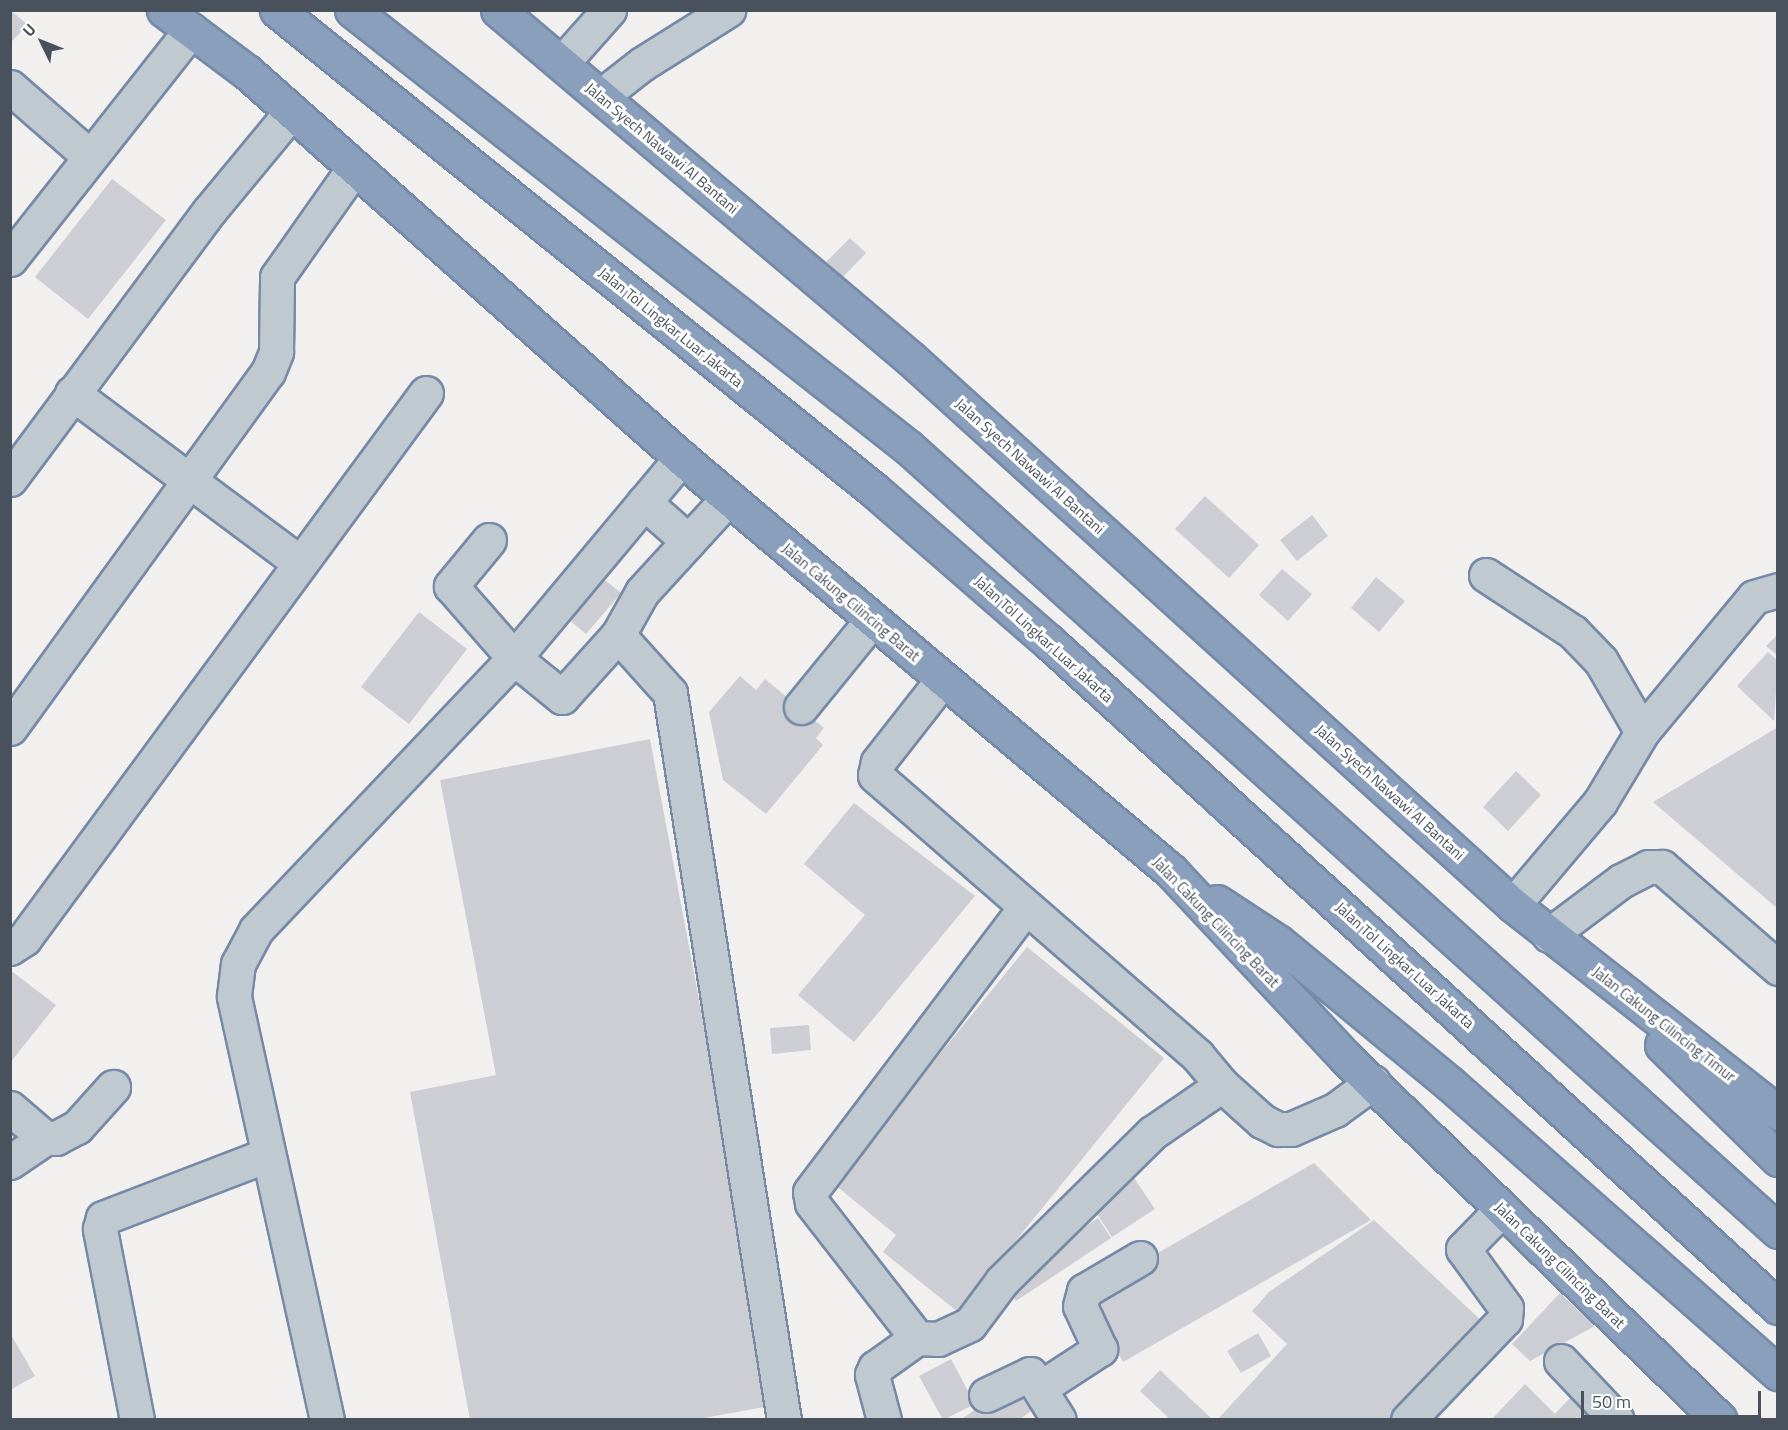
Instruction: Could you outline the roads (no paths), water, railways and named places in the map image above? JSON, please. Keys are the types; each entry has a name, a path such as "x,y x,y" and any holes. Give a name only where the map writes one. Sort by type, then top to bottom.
{"highway":[{"path":"164,10 291,112 681,458"},
{"name":"Jalan Tol Lingkar Luar Jakarta","path":"277,10 953,558 1778,1307"},
{"path":"352,10 908,447 1778,1231"},
{"name":"Jalan Syech Nawawi Al Bantani","path":"498,10 910,358 1549,935"},
{"name":"Jalan Cakung Cilincing Barat","path":"681,458 1171,872 1373,1082 1501,1210 1720,1419"},
{"path":"1171,872 1321,975 1778,1373"},
{"path":"1549,935 1778,1159"},
{"name":"Jalan Cakung Cilincing Timur","path":"1549,935 1778,1113"}],"street":[{"path":"562,63 609,10"},
{"path":"601,96 642,64 728,10"},
{"path":"10,259 89,156 130,109 191,30"},
{"path":"10,87 89,156"},
{"path":"10,479 72,393 291,112"},
{"path":"10,728 268,372 276,352 277,277 354,168"},
{"path":"72,393 189,483 300,563"},
{"path":"10,948 24,939 426,393"},
{"path":"327,1419 267,1155 234,996 238,964 256,930 514,658 681,458"},
{"path":"489,540 451,586 514,658 562,697 618,635 642,592 728,498"},
{"path":"644,502 688,541"},
{"path":"1486,575 1573,632 1602,661 1642,732"},
{"path":"1514,905 1600,802 1642,732 1754,597 1778,590"},
{"path":"801,707 872,620"},
{"path":"618,635 670,693 784,1419"},
{"path":"943,680 879,762 875,775 1025,908 1198,1056 1222,1085 1262,1121 1291,1129 1335,1110 1373,1082"},
{"path":"1549,935 1638,870 1662,867 1778,968"},
{"path":"917,1338 812,1203 810,1192 1025,908"},
{"path":"884,1419 873,1371 917,1338 947,1336 970,1324 1002,1281 1152,1133 1222,1085"},
{"path":"10,1162 45,1138 66,1135 77,1127 113,1087"},
{"path":"10,1108 45,1138"},
{"path":"137,1419 100,1229 103,1218 267,1155"},
{"path":"1408,1419 1505,1319 1506,1308 1463,1249 1501,1210"},
{"path":"1040,1388 1100,1349 1080,1306 1084,1291 1140,1258"},
{"path":"1561,1361 1617,1419"},
{"path":"986,1395 1025,1373 1040,1388 1059,1419"}]}
